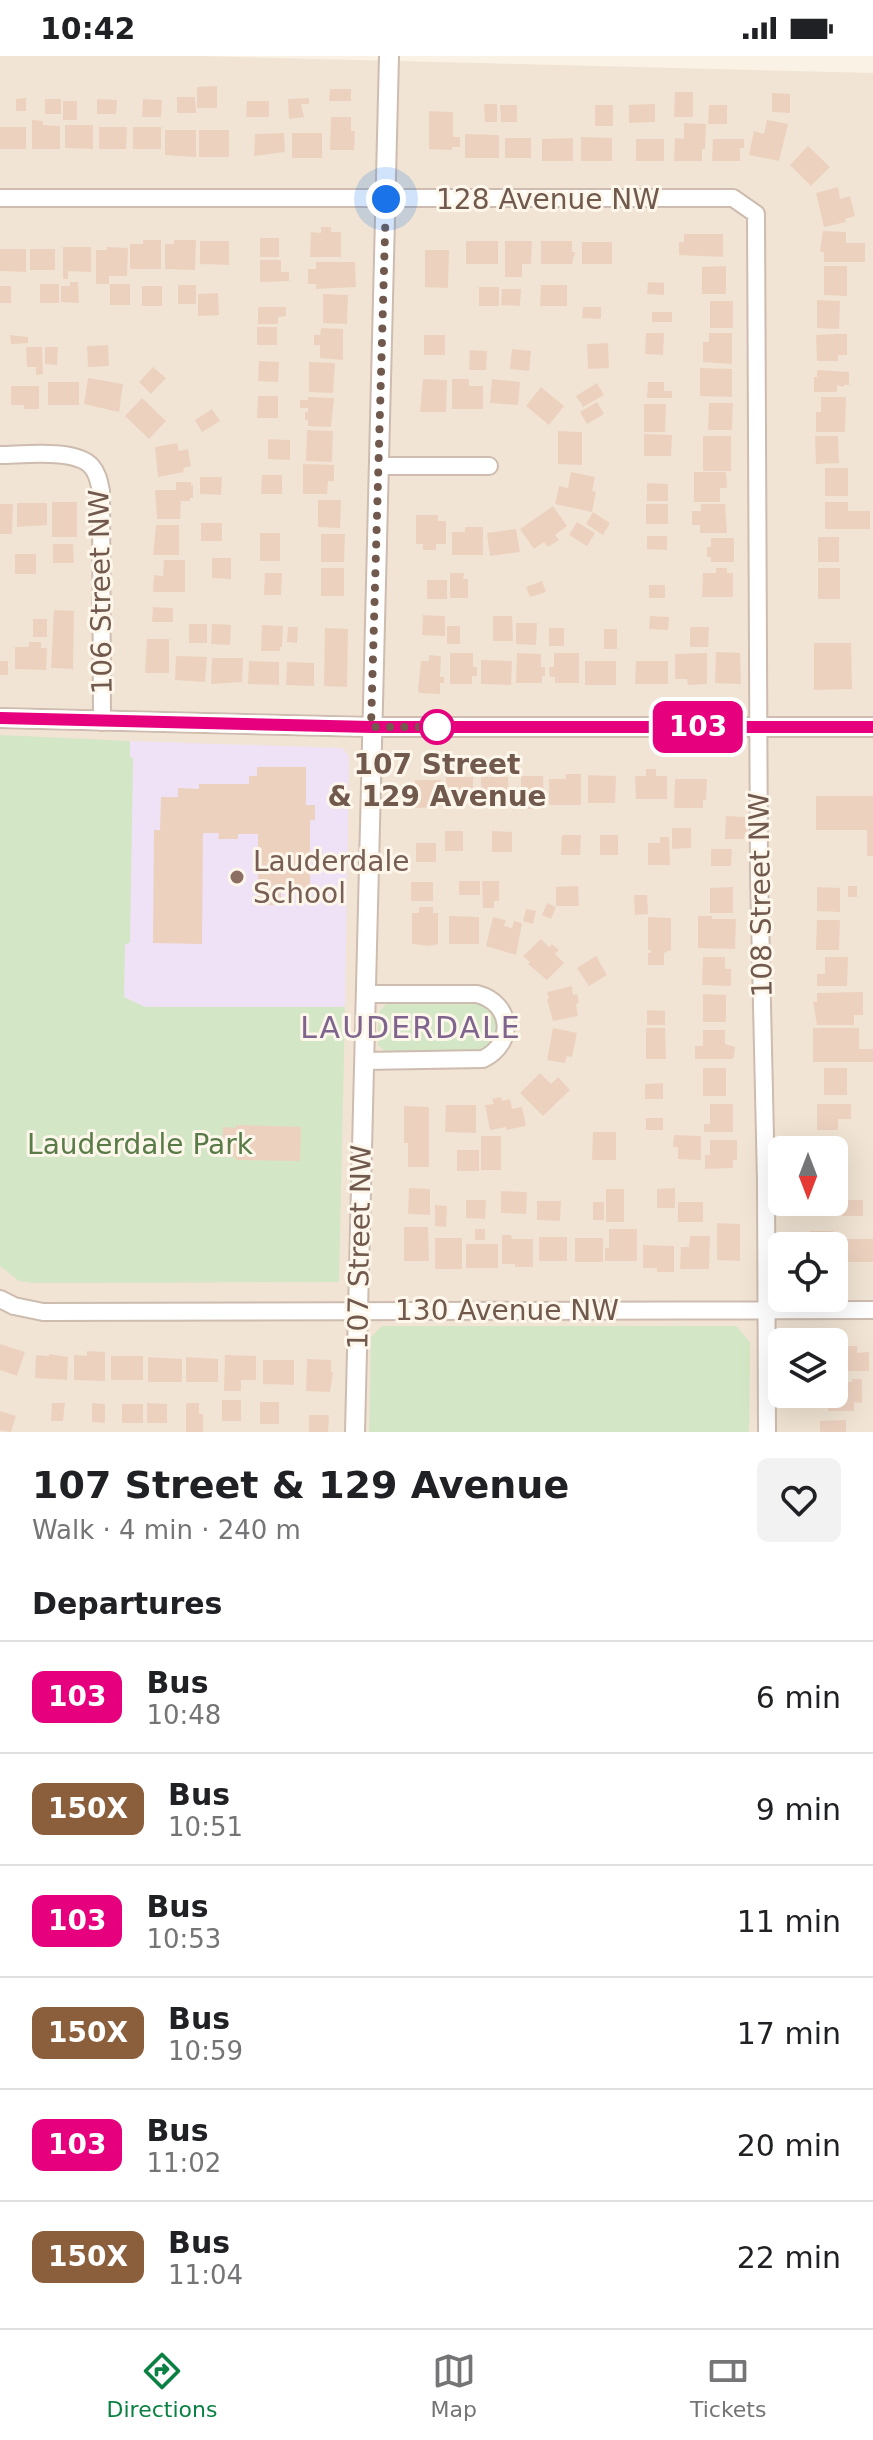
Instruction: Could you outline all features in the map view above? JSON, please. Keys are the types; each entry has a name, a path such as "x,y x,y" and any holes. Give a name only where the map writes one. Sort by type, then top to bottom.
{"street":[{"name":"107 Street NW","path":"355,1432 389,56"},
{"name":"128 Avenue NW","path":"0,198 733,198 756,214"},
{"name":"108 Street NW","path":"756,214 759,873 767,1432"},
{"name":"106 Street NW","path":"0,455 63,455 83,459 96,472 101,491 102,722"},
{"path":"378,466 489,466"},
{"path":"0,718 371,727 873,727"},
{"path":"364,1061 483,1059 501,1044 506,1029 506,1021 498,1006 477,994 365,994"},
{"name":"130 Avenue NW","path":"0,1299 14,1306 43,1312 873,1310"}],"shaded area":[{"path":"0,56 198,56 873,73 873,1432 0,1432"},
{"name":"Lauderdale School","path":"130,741 342,748 349,756 345,1007 145,1007 123,997"}],"green space":[{"name":"Lauderdale Park","path":"0,735 130,741 130,757 133,758 130,943 125,944 124,997 145,1007 345,1007 339,1282 33,1283 19,1281 0,1266"},
{"path":"479,1001 494,1012 496,1024 490,1044 481,1053 392,1053 378,1045 378,1013 387,1003"},
{"path":"382,1326 736,1326 750,1342 749,1432 369,1432 371,1337"}],"building":[{"path":"217,86 217,108 197,108 197,87"},
{"path":"330,89 351,89 351,101 329,101"},
{"path":"675,92 693,92 693,117 674,117"},
{"path":"772,93 790,94 790,113 772,112"},
{"path":"177,97 195,97 196,113 177,113"},
{"path":"26,98 26,111 16,111 16,99"},
{"path":"309,98 309,104 301,104 304,117 289,119 288,99"},
{"path":"45,99 61,99 61,114 45,114"},
{"path":"97,99 117,100 116,114 97,114"},
{"path":"143,99 162,100 161,117 142,117"},
{"path":"63,101 77,101 77,120 63,120"},
{"path":"247,101 269,101 269,117 246,117"},
{"path":"484,104 497,104 497,122 485,122"},
{"path":"655,104 655,122 629,123 629,105"},
{"path":"500,105 517,105 517,122 501,122"},
{"path":"595,105 613,105 613,126 595,126"},
{"path":"709,105 727,105 727,124 708,124"},
{"path":"429,111 453,112 453,137 460,137 460,147 452,147 452,150 429,149"},
{"path":"331,117 351,117 351,131 355,131 354,150 330,150"},
{"path":"32,120 43,121 43,125 60,126 60,149 32,149"},
{"path":"767,120 788,124 779,161 749,155 754,131 764,134"},
{"path":"684,123 706,124 702,161 674,161 675,138 684,139"},
{"path":"65,125 93,125 93,149 65,148"},
{"path":"0,127 26,127 26,149 0,149"},
{"path":"99,127 127,127 126,149 99,149"},
{"path":"133,127 161,127 161,149 133,149"},
{"path":"165,130 196,130 196,157 165,155"},
{"path":"199,130 229,130 229,157 199,157"},
{"path":"284,133 285,152 254,156 255,134"},
{"path":"292,133 322,133 322,158 292,158"},
{"path":"465,134 499,135 499,158 465,158"},
{"path":"581,137 612,138 612,161 581,161"},
{"path":"505,138 531,138 531,158 505,158"},
{"path":"573,138 573,161 542,161 542,139"},
{"path":"636,139 664,139 664,161 636,161"},
{"path":"713,139 744,139 740,161 712,161"},
{"path":"808,146 830,167 811,186 790,165"},
{"path":"838,187 840,199 850,196 855,216 845,219 846,222 824,227 816,193"},
{"path":"321,227 331,227 331,232 341,232 341,257 310,257 311,232 321,233"},
{"path":"823,231 846,232 846,243 865,243 865,262 824,262 824,252 820,252"},
{"path":"684,234 723,234 723,257 679,255 679,242 684,242"},
{"path":"260,238 279,238 279,257 260,257"},
{"path":"143,240 161,240 161,269 130,269 130,244 143,244"},
{"path":"174,240 196,240 195,270 165,269 165,244 174,244"},
{"path":"200,241 229,241 229,265 200,264"},
{"path":"466,241 498,241 498,264 466,264"},
{"path":"505,241 532,241 531,264 522,264 522,277 505,277"},
{"path":"541,241 572,241 572,252 575,252 572,264 541,264"},
{"path":"582,242 612,242 612,264 582,264"},
{"path":"63,247 91,247 91,272 68,271 68,279 63,279"},
{"path":"107,247 128,248 127,276 109,276 109,284 96,284 96,250 107,250"},
{"path":"0,249 26,249 26,272 0,271"},
{"path":"30,249 55,249 55,270 30,270"},
{"path":"425,250 449,250 448,288 425,287"},
{"path":"260,260 281,260 281,272 289,272 289,281 260,282"},
{"path":"316,262 355,262 356,287 316,289 316,284 308,284 308,269 316,269"},
{"path":"726,266 726,294 702,294 702,267"},
{"path":"824,266 847,266 847,296 824,295"},
{"path":"70,282 78,282 79,303 61,302 61,286 70,286"},
{"path":"648,282 664,283 664,295 647,294"},
{"path":"40,284 59,284 59,303 40,303"},
{"path":"110,284 130,284 130,305 110,305"},
{"path":"178,285 196,285 196,304 178,304"},
{"path":"541,285 567,285 567,306 540,306"},
{"path":"0,286 11,286 11,303 0,303"},
{"path":"142,286 162,286 162,306 142,306"},
{"path":"479,287 499,287 499,306 479,306"},
{"path":"502,289 521,289 520,306 501,305"},
{"path":"218,293 219,315 198,316 198,294"},
{"path":"323,294 348,295 347,324 323,323"},
{"path":"817,300 840,301 839,329 817,328"},
{"path":"710,301 733,301 733,328 710,328"},
{"path":"258,307 286,307 286,316 278,317 278,324 258,324"},
{"path":"583,307 601,307 601,319 582,318"},
{"path":"652,312 672,312 672,322 652,322"},
{"path":"257,327 277,327 277,345 257,345"},
{"path":"321,328 343,329 343,360 320,358 320,345 314,345 314,335 320,335"},
{"path":"646,333 664,333 663,355 645,354"},
{"path":"709,333 732,333 732,364 703,362 703,342 709,342"},
{"path":"847,334 847,355 838,355 838,361 817,361 816,335"},
{"path":"10,335 28,337 28,343 11,344"},
{"path":"424,335 445,335 445,355 424,355"},
{"path":"608,343 609,368 588,369 587,344"},
{"path":"108,345 109,366 88,367 87,346"},
{"path":"26,347 42,347 43,374 36,375 36,367 27,367"},
{"path":"45,347 58,347 57,365 45,364"},
{"path":"512,349 531,351 529,371 510,369"},
{"path":"470,350 487,351 486,370 469,370"},
{"path":"259,361 279,362 278,382 258,381"},
{"path":"309,362 335,363 333,393 309,392"},
{"path":"153,367 166,378 151,394 139,382"},
{"path":"700,368 732,369 732,397 700,396"},
{"path":"817,370 849,372 849,385 837,385 837,392 814,392"},
{"path":"88,378 123,384 119,412 84,404"},
{"path":"423,379 447,380 446,412 420,412"},
{"path":"452,379 469,379 469,386 483,386 483,409 452,409"},
{"path":"492,379 520,382 518,405 490,403"},
{"path":"48,382 79,382 79,405 48,405"},
{"path":"648,382 664,382 664,391 672,391 672,398 647,398"},
{"path":"597,383 604,395 583,407 576,396"},
{"path":"11,386 39,386 39,409 11,405"},
{"path":"541,387 564,406 549,425 526,406"},
{"path":"258,396 278,396 278,418 257,418"},
{"path":"308,397 334,398 331,427 308,426 305,412 308,408 300,408 300,400 308,400"},
{"path":"821,397 846,397 845,432 816,432 816,412 821,412"},
{"path":"142,398 166,421 149,439 125,416"},
{"path":"597,402 604,414 587,424 580,412"},
{"path":"709,403 733,403 732,430 708,430"},
{"path":"644,404 666,404 665,432 644,432"},
{"path":"212,409 220,421 202,432 195,420"},
{"path":"307,430 333,431 332,462 306,461"},
{"path":"558,431 582,432 582,465 558,464"},
{"path":"644,434 672,435 671,456 644,456"},
{"path":"703,436 731,436 731,471 703,471"},
{"path":"815,436 838,436 839,463 816,464"},
{"path":"268,439 290,440 290,460 268,459"},
{"path":"177,443 179,451 188,449 191,466 183,468 184,472 158,477 155,447"},
{"path":"303,464 334,465 334,481 328,481 327,494 303,494"},
{"path":"825,468 848,468 848,496 825,496"},
{"path":"571,472 595,477 592,512 555,504 559,486 568,488"},
{"path":"694,472 726,472 727,488 720,488 720,502 694,502"},
{"path":"262,475 282,475 282,494 261,494"},
{"path":"200,477 222,477 221,495 200,494"},
{"path":"176,482 191,482 193,498 181,501 180,519 157,519 155,490 176,490"},
{"path":"647,483 668,484 668,501 647,501"},
{"path":"318,500 341,500 340,528 318,527"},
{"path":"52,502 77,502 77,537 52,537"},
{"path":"825,502 848,502 848,511 870,511 870,529 825,529"},
{"path":"17,503 47,503 47,525 17,527"},
{"path":"0,504 13,504 12,534 0,534"},
{"path":"646,504 668,504 668,524 646,524"},
{"path":"701,504 725,504 727,533 700,533 700,525 692,525 692,511 701,511"},
{"path":"553,506 567,526 555,535 559,540 548,547 544,542 534,549 520,529"},
{"path":"593,512 610,523 603,535 586,524"},
{"path":"416,515 438,515 438,521 446,521 446,544 436,544 436,550 423,550 423,544 416,544"},
{"path":"577,522 595,533 587,546 569,535"},
{"path":"201,523 222,523 222,541 201,541"},
{"path":"156,525 179,525 179,555 153,555"},
{"path":"465,527 483,527 483,555 452,555 452,532 465,532"},
{"path":"516,529 520,552 490,556 487,533"},
{"path":"260,533 280,533 280,561 260,561"},
{"path":"321,534 345,534 344,562 321,562"},
{"path":"647,536 667,536 667,550 647,549"},
{"path":"818,537 839,537 839,562 818,562"},
{"path":"711,538 734,538 734,562 711,562 711,557 707,557 707,547 711,547"},
{"path":"53,544 73,544 74,563 53,563"},
{"path":"15,554 36,554 36,574 15,574"},
{"path":"212,558 231,558 231,579 212,578"},
{"path":"164,560 185,560 185,592 153,592 154,575 163,576"},
{"path":"321,568 344,568 344,596 321,596"},
{"path":"716,568 727,568 727,573 733,573 733,597 702,597 703,573 716,573"},
{"path":"818,568 840,568 840,599 818,599"},
{"path":"265,573 282,573 281,595 264,595"},
{"path":"450,573 464,573 463,579 468,579 468,598 450,598"},
{"path":"427,580 447,580 447,599 427,599"},
{"path":"542,581 546,592 530,597 526,587"},
{"path":"649,585 665,585 665,598 649,598"},
{"path":"153,607 173,608 173,622 152,622"},
{"path":"54,610 74,611 73,669 51,668"},
{"path":"423,615 445,616 445,636 422,635"},
{"path":"493,616 512,616 513,641 493,641"},
{"path":"650,616 669,617 668,630 649,629"},
{"path":"33,619 47,619 47,637 33,637"},
{"path":"516,623 537,623 536,645 516,644"},
{"path":"189,624 207,624 207,643 189,643"},
{"path":"212,624 231,625 230,645 211,644"},
{"path":"262,625 283,626 280,651 261,651"},
{"path":"447,626 460,626 460,644 447,644"},
{"path":"288,627 298,627 297,643 287,642"},
{"path":"690,627 709,627 708,647 690,647"},
{"path":"325,628 348,629 347,687 324,686"},
{"path":"549,628 564,628 564,646 549,646"},
{"path":"604,629 617,629 617,649 604,649"},
{"path":"147,639 169,639 169,673 145,673"},
{"path":"29,642 41,642 41,648 47,648 46,670 15,669 15,647 29,647"},
{"path":"814,643 851,643 852,689 814,690"},
{"path":"716,652 740,653 741,684 715,683"},
{"path":"450,653 473,653 477,676 472,676 472,684 450,684"},
{"path":"517,653 541,654 541,667 545,667 542,683 516,683"},
{"path":"554,653 579,653 579,683 555,683 555,677 550,677 549,667 554,667"},
{"path":"707,653 707,684 688,685 687,679 675,679 675,654"},
{"path":"429,655 441,656 440,677 444,677 444,683 440,683 440,694 419,693 418,690 421,661 429,661"},
{"path":"176,656 207,657 205,682 175,680"},
{"path":"212,658 243,658 242,682 211,684"},
{"path":"481,660 512,661 511,685 481,684"},
{"path":"0,661 8,661 8,675 0,675"},
{"path":"249,661 279,662 279,685 248,684"},
{"path":"585,661 616,661 616,685 585,685"},
{"path":"636,661 668,661 668,684 635,684"},
{"path":"287,662 314,663 314,686 286,685"},
{"path":"257,767 306,767 306,805 315,805 315,820 310,820 310,889 281,889 281,905 258,905 258,834 238,834 238,839 218,839 219,833 203,833 202,944 153,943 154,830 160,830 161,797 178,797 178,788 199,789 199,784 249,784 249,776 257,776"},
{"path":"646,769 656,769 656,776 667,776 667,799 636,799 635,776 646,776"},
{"path":"566,774 581,774 581,805 549,805 549,779 566,779"},
{"path":"588,775 616,776 615,803 588,803"},
{"path":"521,776 543,776 544,809 521,809"},
{"path":"446,777 473,777 473,801 446,802"},
{"path":"481,777 508,777 509,803 488,807 488,803 481,803"},
{"path":"675,779 707,779 703,808 674,808"},
{"path":"415,780 441,780 439,807 415,808"},
{"path":"816,796 873,796 873,856 867,856 867,830 816,830"},
{"path":"726,816 745,817 747,832 744,839 725,839"},
{"path":"672,828 691,828 691,848 672,849"},
{"path":"445,831 463,831 463,851 445,851"},
{"path":"492,831 512,832 512,852 492,852"},
{"path":"562,835 581,835 580,855 561,855"},
{"path":"600,835 618,835 618,855 600,855"},
{"path":"660,837 669,837 670,865 648,865 648,843 660,843"},
{"path":"416,843 436,843 436,862 416,862"},
{"path":"711,849 732,849 731,866 711,866"},
{"path":"459,881 480,881 480,895 459,895"},
{"path":"482,881 499,881 499,901 494,901 494,908 483,908"},
{"path":"411,882 433,882 433,901 411,901"},
{"path":"578,886 579,906 556,906 556,887"},
{"path":"848,886 857,886 857,897 848,897"},
{"path":"733,887 733,913 710,913 710,888"},
{"path":"817,887 840,888 840,912 817,911"},
{"path":"634,895 647,895 648,914 635,915"},
{"path":"547,903 556,907 551,919 542,915"},
{"path":"419,907 433,907 433,913 438,913 438,944 412,944 412,913 419,913"},
{"path":"526,909 536,911 533,924 523,921"},
{"path":"449,916 479,917 479,944 449,944"},
{"path":"698,916 736,919 735,949 698,948"},
{"path":"493,917 506,920 504,926 512,928 514,921 522,923 516,955 486,946"},
{"path":"648,917 671,918 671,950 664,953 664,965 648,965 651,950 648,950"},
{"path":"817,920 840,920 839,950 816,950"},
{"path":"541,939 549,947 552,944 559,950 555,954 564,963 547,980 523,956"},
{"path":"596,956 607,975 589,986 577,968"},
{"path":"703,957 725,957 725,969 731,969 731,986 702,985"},
{"path":"825,957 848,957 847,986 817,986 817,974 825,974"},
{"path":"572,986 573,995 577,994 579,1003 576,1004 578,1016 553,1021 547,992"},
{"path":"863,992 863,1015 854,1015 854,1025 817,1025 813,1002 817,1002 817,993"},
{"path":"703,994 726,995 726,1022 703,1022"},
{"path":"647,1010 665,1011 665,1025 647,1025"},
{"path":"553,1028 577,1033 572,1057 567,1056 565,1063 547,1060"},
{"path":"646,1028 665,1028 666,1059 646,1059"},
{"path":"813,1028 859,1028 859,1049 873,1049 873,1062 813,1062"},
{"path":"703,1030 725,1030 725,1044 735,1047 734,1057 695,1059 695,1046 703,1046"},
{"path":"703,1068 726,1068 726,1096 703,1096"},
{"path":"824,1068 847,1068 847,1095 824,1095"},
{"path":"540,1073 551,1084 558,1077 570,1090 543,1116 520,1093"},
{"path":"663,1083 663,1099 645,1099 645,1084"},
{"path":"501,1097 502,1101 510,1099 512,1109 522,1107 526,1126 490,1130 485,1105 494,1104 492,1099"},
{"path":"710,1104 733,1104 733,1132 704,1132 704,1124 710,1124"},
{"path":"817,1104 851,1104 851,1119 838,1119 838,1130 817,1130"},
{"path":"446,1105 476,1105 476,1133 445,1132"},
{"path":"404,1106 429,1107 429,1167 408,1167 408,1143 404,1143"},
{"path":"646,1118 663,1118 663,1130 646,1130"},
{"path":"236,1125 301,1127 300,1161 222,1157 223,1127 236,1128"},
{"path":"593,1132 616,1132 616,1160 592,1160"},
{"path":"674,1135 701,1136 701,1160 678,1159 678,1147 673,1147"},
{"path":"481,1136 501,1136 501,1170 481,1170"},
{"path":"710,1140 737,1140 737,1160 733,1160 733,1168 705,1169 705,1155 710,1155"},
{"path":"457,1150 479,1150 479,1171 457,1171"},
{"path":"409,1188 430,1189 430,1215 408,1214"},
{"path":"675,1188 675,1208 657,1208 657,1189"},
{"path":"606,1189 624,1189 624,1222 606,1222"},
{"path":"501,1191 527,1192 526,1214 501,1213"},
{"path":"466,1200 486,1200 485,1219 466,1218"},
{"path":"848,1200 863,1200 863,1216 848,1216"},
{"path":"537,1201 561,1201 560,1221 537,1220"},
{"path":"593,1202 604,1202 604,1220 593,1220"},
{"path":"678,1202 703,1202 703,1222 678,1222"},
{"path":"435,1205 447,1206 446,1227 435,1226"},
{"path":"717,1223 740,1224 740,1261 717,1260"},
{"path":"404,1227 428,1227 429,1261 404,1261"},
{"path":"475,1229 485,1229 485,1240 475,1240"},
{"path":"609,1229 637,1229 637,1261 605,1261"},
{"path":"502,1235 511,1235 512,1239 533,1239 533,1267 502,1264"},
{"path":"690,1236 710,1236 709,1269 680,1269 681,1247 689,1247"},
{"path":"539,1237 567,1237 567,1261 539,1261"},
{"path":"435,1238 462,1238 462,1269 435,1269"},
{"path":"575,1238 603,1238 603,1262 575,1262"},
{"path":"848,1239 873,1239 873,1262 848,1262"},
{"path":"466,1244 498,1244 498,1268 466,1268"},
{"path":"643,1245 674,1246 674,1272 643,1268"},
{"path":"0,1344 25,1352 17,1376 0,1370"},
{"path":"848,1346 857,1346 857,1353 869,1352 869,1371 848,1371"},
{"path":"87,1351 105,1352 105,1381 74,1380 74,1355 87,1356"},
{"path":"36,1355 68,1357 67,1380 35,1378"},
{"path":"225,1355 256,1356 256,1380 241,1380 241,1391 224,1391"},
{"path":"111,1356 143,1356 143,1380 111,1380"},
{"path":"148,1357 182,1359 182,1382 148,1382"},
{"path":"186,1357 218,1359 218,1382 186,1382"},
{"path":"307,1359 331,1360 330,1392 306,1391"},
{"path":"263,1360 294,1360 294,1385 263,1384"},
{"path":"852,1379 862,1379 862,1403 854,1402 854,1411 828,1411 828,1408 848,1408 848,1382"},
{"path":"222,1400 241,1400 241,1421 222,1421"},
{"path":"260,1402 279,1402 279,1424 260,1424"},
{"path":"52,1403 65,1403 63,1421 51,1421"},
{"path":"92,1403 105,1404 105,1423 92,1422"},
{"path":"147,1403 167,1404 167,1423 147,1423"},
{"path":"186,1403 199,1403 199,1414 203,1414 203,1432 186,1432"},
{"path":"122,1404 143,1404 143,1423 122,1423"},
{"path":"0,1411 16,1416 11,1432 0,1430"},
{"path":"309,1415 329,1415 328,1432 309,1432"},
{"path":"846,1420 846,1432 820,1432 820,1421"}],"bus line":[{"name":"103","path":"0,718 371,727 873,727"}],"place":[{"name":"107 Street & 129 Avenue","path":"437,727"},
{"name":"Lauderdale School","path":"237,877"}],"district":[{"name":"LAUDERDALE","path":"411,1028"}],"route":[{"path":"386,199 371,727 437,727"}]}
